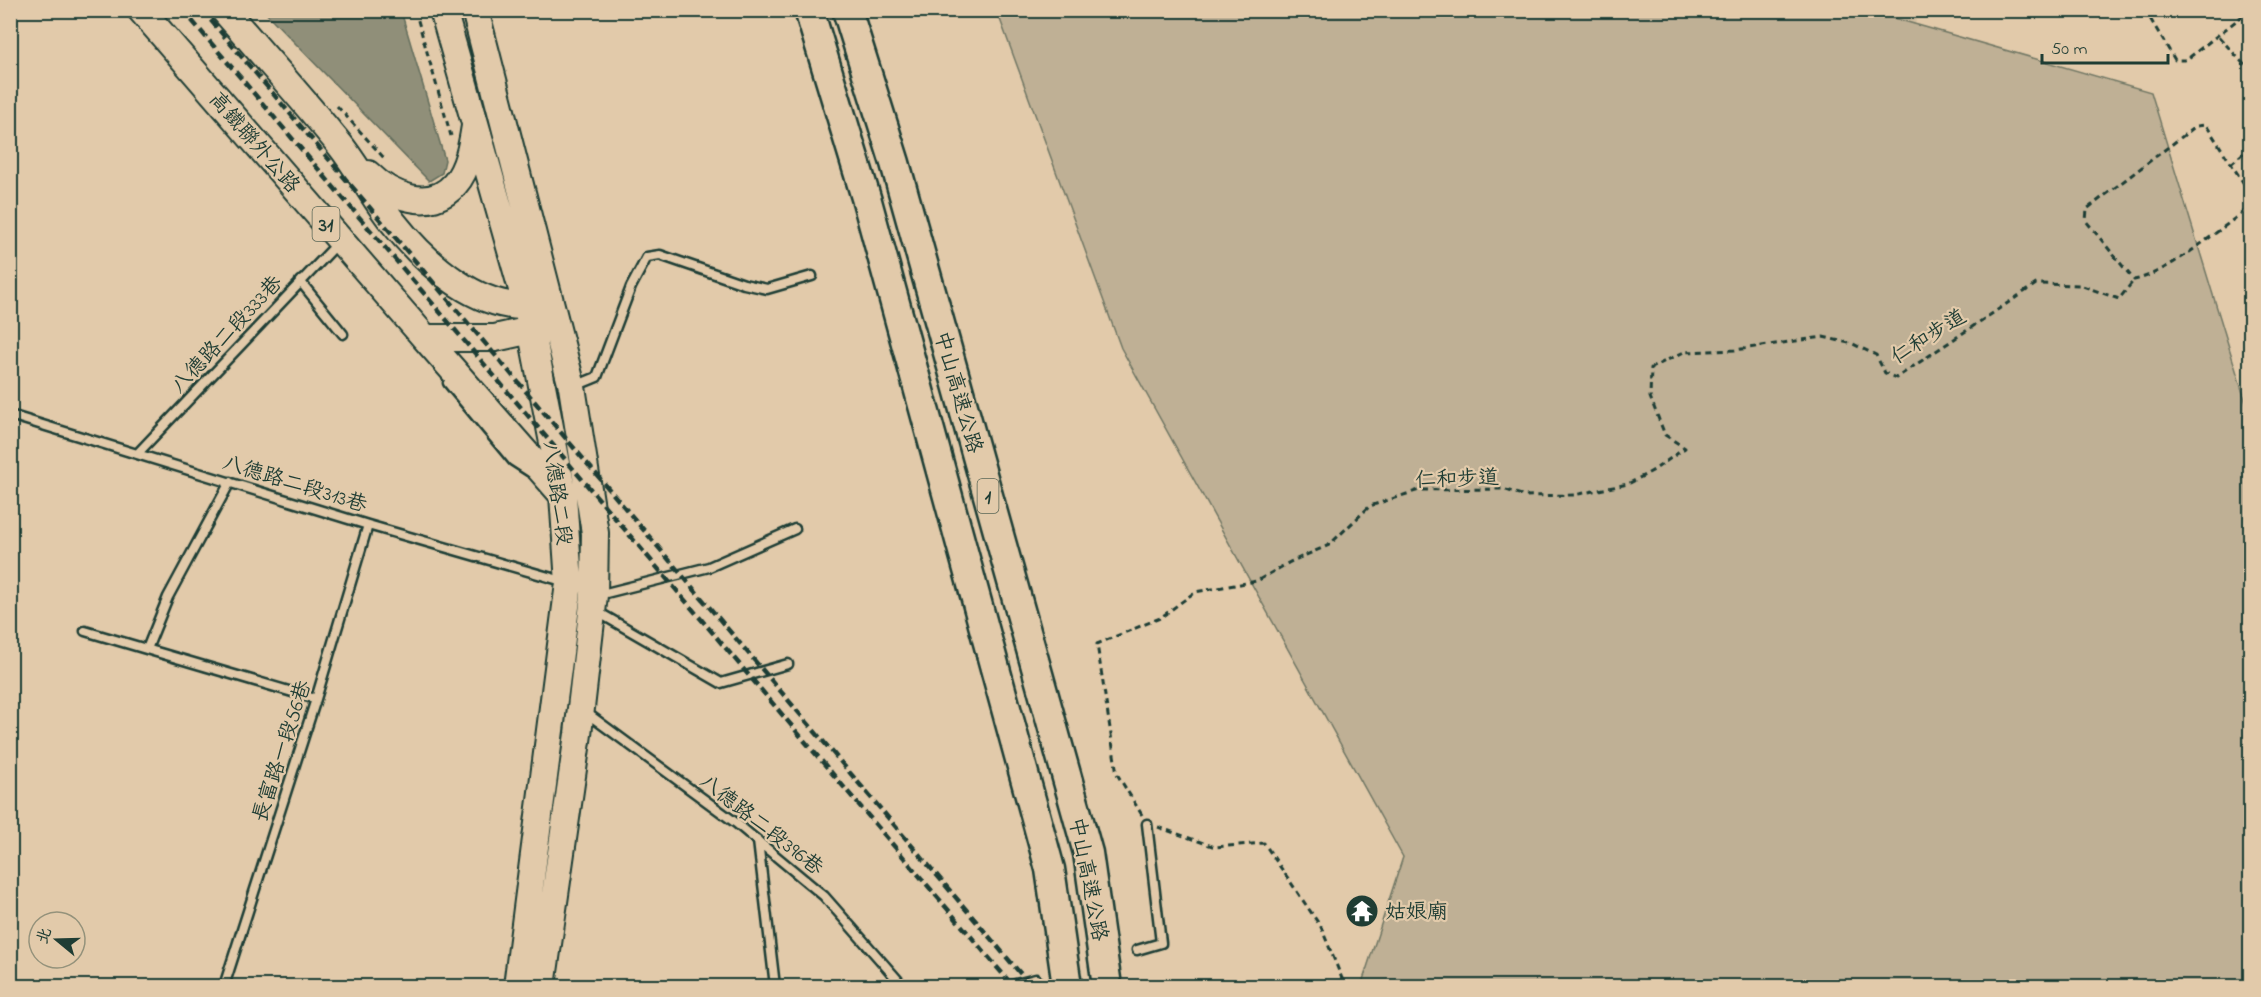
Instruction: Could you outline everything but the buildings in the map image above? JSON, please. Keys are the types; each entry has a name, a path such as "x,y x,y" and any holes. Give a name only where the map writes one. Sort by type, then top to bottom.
{"highway":[{"name":"中山高速公路","path":"808,10 867,201 1050,869 1067,987"},
{"name":"中山高速公路","path":"848,10 898,175 1088,853 1107,987"}],"main road":[{"name":"高鐵聯外公路","path":"141,10 337,243 425,338"},
{"path":"224,10 341,147 377,183 396,195 418,200 438,197 455,185 466,165 476,120"},
{"name":"八德路二段","path":"443,10 540,316 572,387 595,533 593,602 581,709 542,987"},
{"name":"八德路二段","path":"476,10 540,316 563,495 569,583 517,987"},
{"path":"341,147 392,221 429,260 462,286 491,300 540,316"},
{"path":"425,338 495,338 540,316"},
{"name":"31","path":"425,338 563,495"}],"lane":[{"name":"八德路二段333巷","path":"138,453 337,243"},
{"path":"337,243 379,300"},
{"path":"572,387 597,377 631,287 647,258 660,255 744,284 766,289 812,276"},
{"path":"300,281 343,334"},
{"path":"438,372 513,461 563,495"},
{"name":"八德路二段313巷","path":"10,415 368,525 569,583"},
{"path":"147,649 168,597 231,482"},
{"name":"長富路一段56巷","path":"224,987 316,699 368,525"},
{"path":"593,602 709,567 795,529"},
{"path":"593,602 721,682 788,664"},
{"path":"85,631 316,699"},
{"name":"八德路二段396巷","path":"581,709 758,841 824,896 903,987"},
{"path":"1137,950 1161,943 1147,824"},
{"path":"758,841 775,987"},
{"path":"1008,987 1036,979"}],"path":[{"path":"415,10 454,147"},
{"path":"2145,10 2175,60 2186,60 2219,37 2250,10"},
{"path":"2219,37 2250,72"},
{"path":"336,104 389,163"},
{"path":"2134,280 2086,221 2087,209 2196,126 2206,125 2250,193"},
{"path":"2231,164 2250,147"},
{"name":"仁和步道","path":"1147,824 1117,774 1097,644 1160,618 1195,592 1257,581 1290,562 1329,545 1370,506 1419,490 1503,489 1525,496 1574,495 1628,484 1654,470 1685,447 1665,435 1650,397 1651,368 1684,352 1735,350 1822,336 1853,344 1876,355 1885,373 1896,378 2036,284 2080,285 2119,299 2134,280 2147,277 2204,242 2250,207"},
{"path":"1147,824 1215,847 1264,843 1321,927 1345,987"}],"shaded area":[{"path":"264,11 401,11 445,160 442,173 429,181"},
{"path":"997,11 1869,11 2151,92 2250,416 2250,986 1361,986 1403,857 1121,348"},
{"path":"1755,11 1920,11 1910,35"}],"railway":[{"path":"183,10 1013,986"},
{"path":"202,10 1031,986"}],"place":[{"name":"姑娘廟","path":"1362,911"}]}
